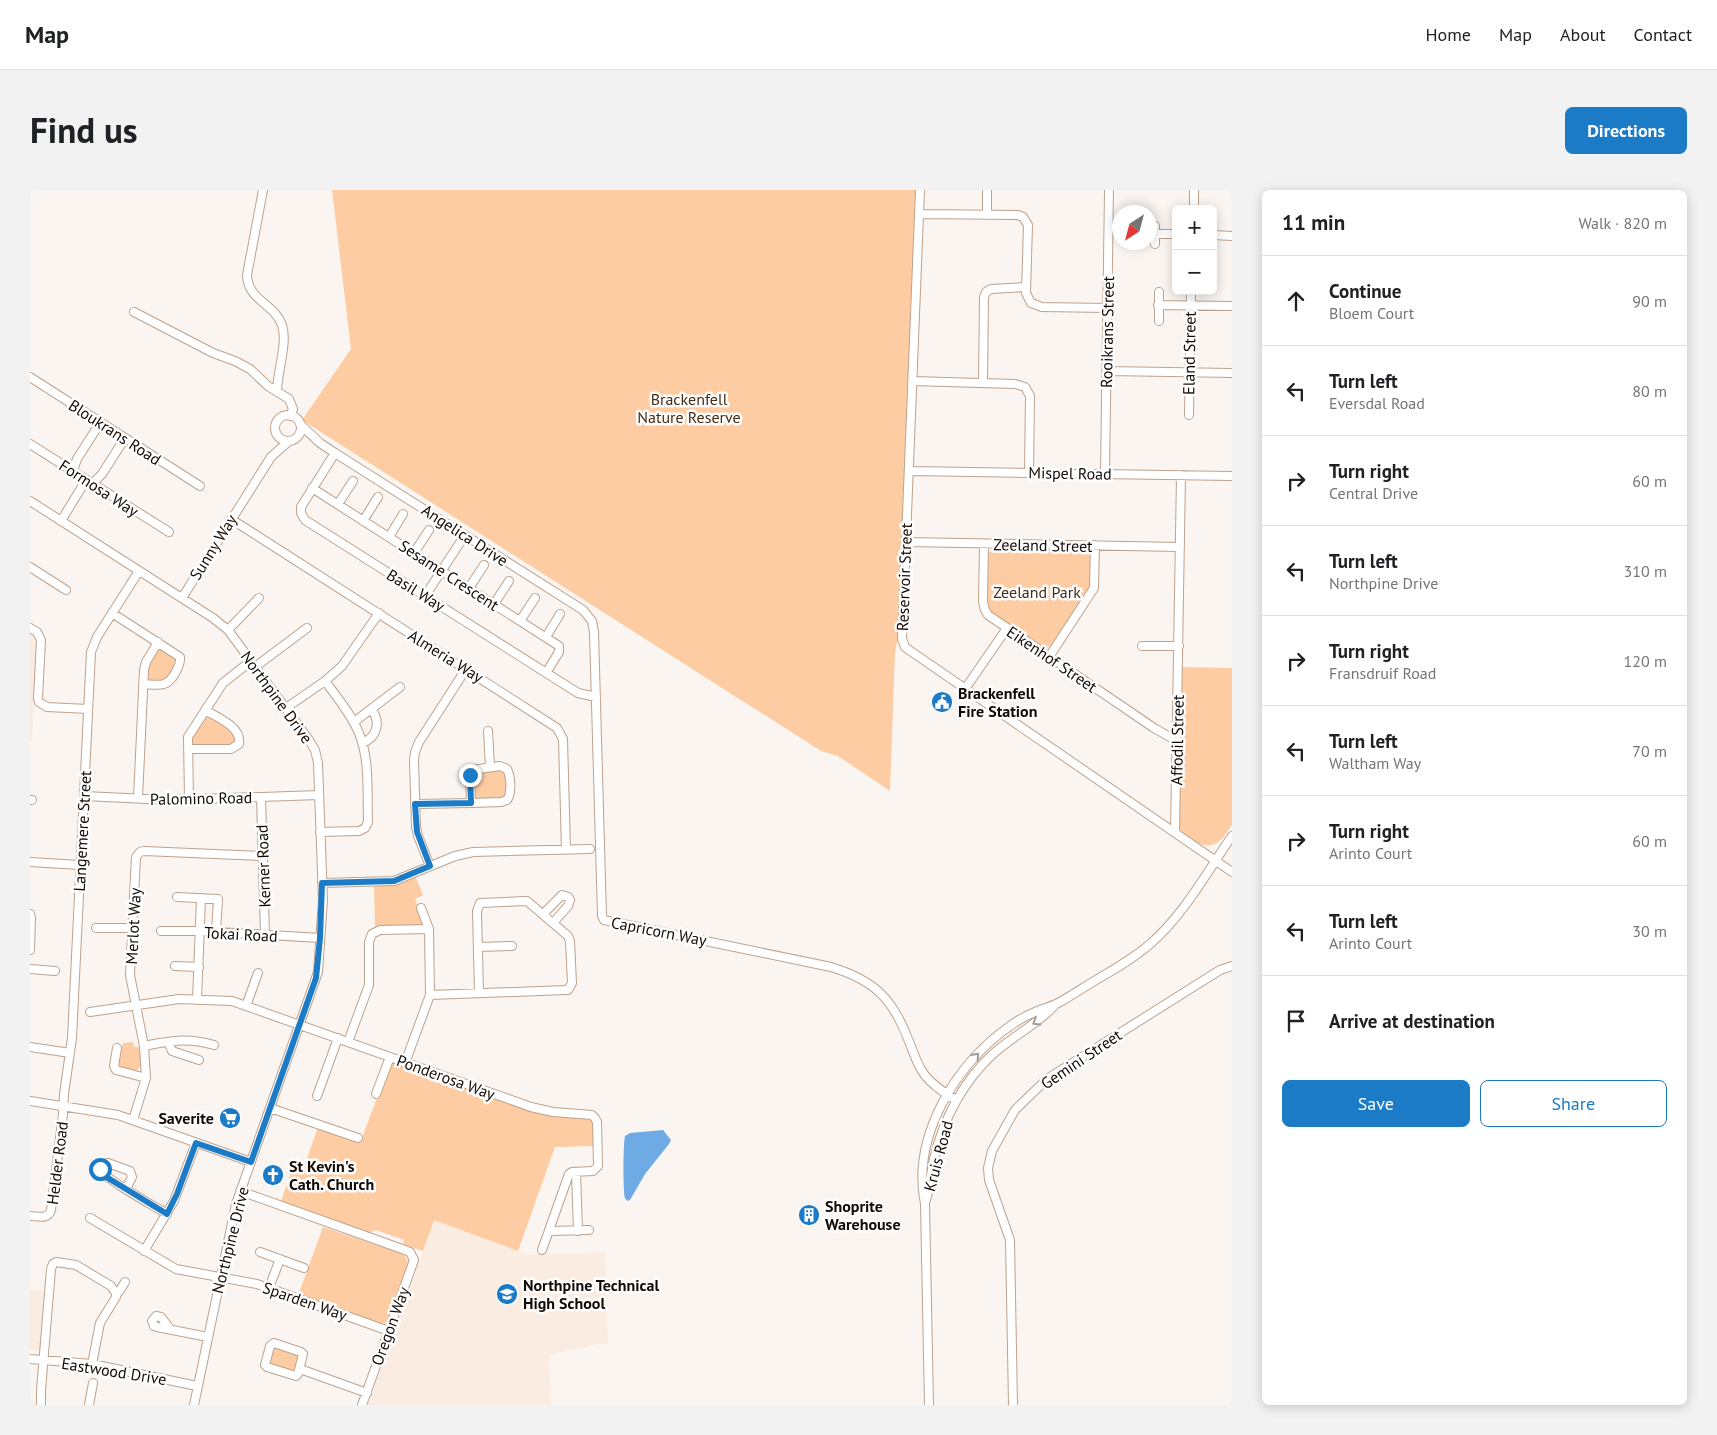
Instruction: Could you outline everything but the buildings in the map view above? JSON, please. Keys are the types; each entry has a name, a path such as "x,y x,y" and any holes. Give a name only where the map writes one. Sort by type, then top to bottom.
{"street":[{"path":"264,190 247,275 248,285 255,295 277,315 282,326 284,336 277,392"},
{"name":"Reservoir Street","path":"920,190 903,644 965,689 1215,860"},
{"path":"987,190 987,215"},
{"name":"Rooikrans Street","path":"1106,474 1109,190"},
{"path":"1194,190 1194,205"},
{"path":"919,214 1018,215 1026,220 1028,225 1026,287 1029,300 1039,307 1108,308"},
{"path":"1157,230 1172,233"},
{"path":"1217,235 1232,236"},
{"path":"983,383 984,297 986,292 991,289 1026,287"},
{"path":"1158,292 1158,320"},
{"name":"Eland Street","path":"1189,415 1188,372 1191,295"},
{"path":"1158,305 1232,306"},
{"path":"134,312 214,353 250,368 268,386 291,402 293,408 290,416"},
{"path":"1107,371 1232,373"},
{"name":"Bloukrans Road","path":"30,378 200,486"},
{"path":"912,381 1020,384 1029,390 1029,473"},
{"path":"271,457 278,435 277,423 282,417 290,416 298,420 320,443"},
{"path":"73,471 77,460 100,422"},
{"path":"271,457 289,441 297,437 300,433 300,424"},
{"path":"278,435 280,438 289,441"},
{"path":"297,437 320,443"},
{"path":"61,521 89,482 102,474 125,438"},
{"name":"Angelica Drive","path":"320,443 583,610 592,621"},
{"name":"Formosa Way","path":"30,444 169,532"},
{"name":"Basil Way","path":"335,453 301,507 301,513 305,520 578,693 596,697"},
{"name":"Sunny Way","path":"182,598 230,519 271,457"},
{"name":"Mispel Road","path":"909,471 1232,476"},
{"name":"Affodil Street","path":"1176,833 1181,475"},
{"path":"338,504 352,481"},
{"name":"Sesame Crescent","path":"312,488 559,646 560,649 546,673"},
{"path":"363,521 378,498"},
{"name":"Northpine Drive","path":"30,501 213,618 228,630 315,750 318,763 322,883 316,978 240,1191 232,1221 194,1405"},
{"path":"389,537 403,514"},
{"name":"Almeria Way","path":"230,519 552,723 560,731 563,739 566,850"},
{"path":"414,553 429,530"},
{"path":"425,596 465,535"},
{"name":"Zeeland Street","path":"906,542 1180,547"},
{"name":"Eikenhof Street","path":"984,544 983,606 988,615 1154,728 1177,741"},
{"path":"1049,657 1094,588 1096,546"},
{"path":"469,588 484,565"},
{"path":"30,567 66,590"},
{"name":"Langemere Street","path":"64,1105 72,1038 91,652 97,637 139,571"},
{"path":"494,604 509,582"},
{"path":"228,630 259,598"},
{"path":"520,621 534,598"},
{"path":"112,613 180,657 180,663 166,683 161,685 143,684"},
{"path":"286,708 324,681 347,660 379,613"},
{"path":"546,637 560,614"},
{"name":"Capricorn Way","path":"592,621 594,632 602,916 604,920 831,967 866,980 877,988 892,1005 901,1020 923,1073 930,1082 947,1094"},
{"path":"30,628 37,632 41,640 39,702 45,706 88,709"},
{"path":"189,799 188,737 223,683 307,628"},
{"path":"965,689 1007,628"},
{"path":"138,798 145,665 158,642"},
{"path":"1142,646 1178,646"},
{"path":"430,866 417,832 414,760 417,747 466,669"},
{"path":"320,832 359,831 368,822 365,755 362,744 354,722 324,681"},
{"path":"354,722 400,687"},
{"path":"362,744 370,740 376,730 377,719 371,709"},
{"path":"188,749 231,749 239,744 239,737 231,727 206,710"},
{"path":"488,731 490,767"},
{"path":"415,804 471,803 502,802 510,794 508,771 503,767 475,768 471,771 471,803"},
{"name":"Palomino Road","path":"84,796 189,799 319,795"},
{"name":"Kerner Road","path":"261,797 265,935"},
{"name":"Kruis Road","path":"929,1405 925,1204 922,1190 924,1163 932,1129 947,1094 962,1073 990,1042 1010,1026 1033,1012 1056,1004 1134,957 1151,944 1170,925 1232,836"},
{"path":"322,883 394,881 455,856 473,852 590,849"},
{"name":"Merlot Way","path":"132,1120 146,1078 144,1046 131,980 136,859 140,852 144,851 263,856"},
{"path":"1215,860 1232,872"},
{"path":"30,862 80,865"},
{"path":"543,914 558,897 562,895 568,897 570,900 568,906 554,923"},
{"path":"177,897 218,899 216,932"},
{"path":"197,1000 200,967 201,898"},
{"path":"430,995 566,990 570,989 572,983 570,941 566,934 529,902 524,900 482,902 477,908 479,993"},
{"path":"406,1063 430,995 429,929 421,908"},
{"path":"30,914 30,950"},
{"path":"96,928 132,928"},
{"path":"348,1042 369,984 369,942 372,934 380,930 429,929"},
{"name":"Tokai Road","path":"161,931 201,931 320,938"},
{"path":"478,947 512,946"},
{"path":"176,966 200,967"},
{"name":"Gemini Street","path":"1013,1405 1010,1240 992,1189 989,1174 990,1159 998,1140 1020,1104 1047,1079 1220,970 1232,966"},
{"path":"30,969 54,971"},
{"path":"246,1006 258,974"},
{"name":"Ponderosa Way","path":"90,1012 176,999 232,1002 531,1107 553,1112 589,1114 594,1116 597,1122 598,1166 593,1170 576,1172"},
{"name":"Kruis Road","path":"925,1204 941,1135 956,1100 993,1054 1013,1037 1046,1015 1056,1004"},
{"path":"317,1096 338,1038"},
{"path":"144,1046 198,1040 214,1045"},
{"path":"168,1042 172,1051 199,1060"},
{"path":"30,1047 70,1053"},
{"path":"117,1048 114,1066 116,1070 146,1078"},
{"path":"376,1094 390,1057"},
{"path":"947,1094 956,1100"},
{"path":"30,1101 106,1112 251,1162"},
{"name":"Helder Road","path":"30,1216 44,1217 51,1210 64,1105"},
{"path":"270,1108 358,1138"},
{"path":"144,1250 167,1214 177,1194 196,1143"},
{"path":"542,1250 570,1174 576,1172 578,1230"},
{"path":"126,1189 167,1214"},
{"name":"Oregon Way","path":"240,1191 412,1254 414,1260 362,1405"},
{"name":"Sparden Way","path":"90,1218 176,1269 269,1288 389,1331"},
{"path":"549,1231 589,1230"},
{"path":"260,1252 304,1268"},
{"path":"269,1288 280,1259"},
{"path":"41,1405 53,1264 59,1262 76,1265 114,1288 116,1293 116,1297 100,1323 92,1364"},
{"path":"116,1293 119,1292 125,1282"},
{"path":"170,1329 208,1337"},
{"path":"276,1343 302,1353 304,1358 300,1369 294,1377 266,1366 264,1361 271,1344 276,1343"},
{"name":"Eastwood Drive","path":"30,1359 92,1364 198,1386"},
{"path":"300,1369 366,1393"},
{"path":"89,1405 94,1383"}],"shaded area":[{"path":"30,633 37,643 32,741 30,741"},
{"name":"Northpine Technical High School","path":"434,1220 530,1255 605,1252 608,1344 599,1344 549,1355 551,1405 368,1405"},
{"path":"30,1289 43,1291 44,1293 40,1351 30,1350"}],"green space":[{"name":"Brackenfell Nature Reserve","path":"332,190 916,190 890,791 838,756 821,751 302,420 351,349"},
{"name":"Zeeland Park","path":"996,548 1084,549 1091,554 1091,586 1053,644 1047,648 1042,647 989,611 986,603 988,553"},
{"path":"161,648 177,658 177,663 175,669 167,678 157,682 147,678 152,657"},
{"path":"1181,667 1232,668 1232,825 1222,839 1211,845 1198,844 1192,841 1179,828"},
{"path":"208,716 229,729 236,741 232,746 193,746 191,744 196,728"},
{"path":"500,769 506,773 507,793 503,799 476,799 474,797 473,773"},
{"path":"415,876 423,895 415,899 424,922 423,925 375,928 374,884"},
{"path":"133,1042 134,1047 139,1047 142,1065 136,1071 118,1067 121,1046 123,1046 123,1043"},
{"path":"395,1062 530,1110 589,1117 594,1120 595,1146 555,1147 518,1251 434,1220 423,1251 403,1244 404,1240 376,1230 369,1233 281,1201 294,1164 304,1167 318,1127 360,1143 389,1066"},
{"path":"323,1227 400,1253 406,1258 407,1266 389,1319 385,1323 380,1324 298,1296"},
{"path":"274,1346 297,1353 299,1356 295,1371 293,1372 268,1363 271,1349"}],"water":[{"path":"663,1130 671,1140 645,1174 628,1201 625,1198 624,1187 625,1136 630,1133"}],"place":[{"name":"Brackenfell Fire Station","path":"942,702"},
{"name":"Saverite","path":"230,1118"},
{"name":"St Kevin's Cath. Church","path":"273,1175"},
{"name":"Shoprite Warehouse","path":"809,1215"},
{"name":"Northpine Technical High School","path":"507,1294"}],"route":[{"path":"100,1169 103,1175 167,1214 177,1194 196,1143 251,1162 315,983 319,967 322,883 394,881 430,866 417,832 415,804 471,803 470,775"}]}
